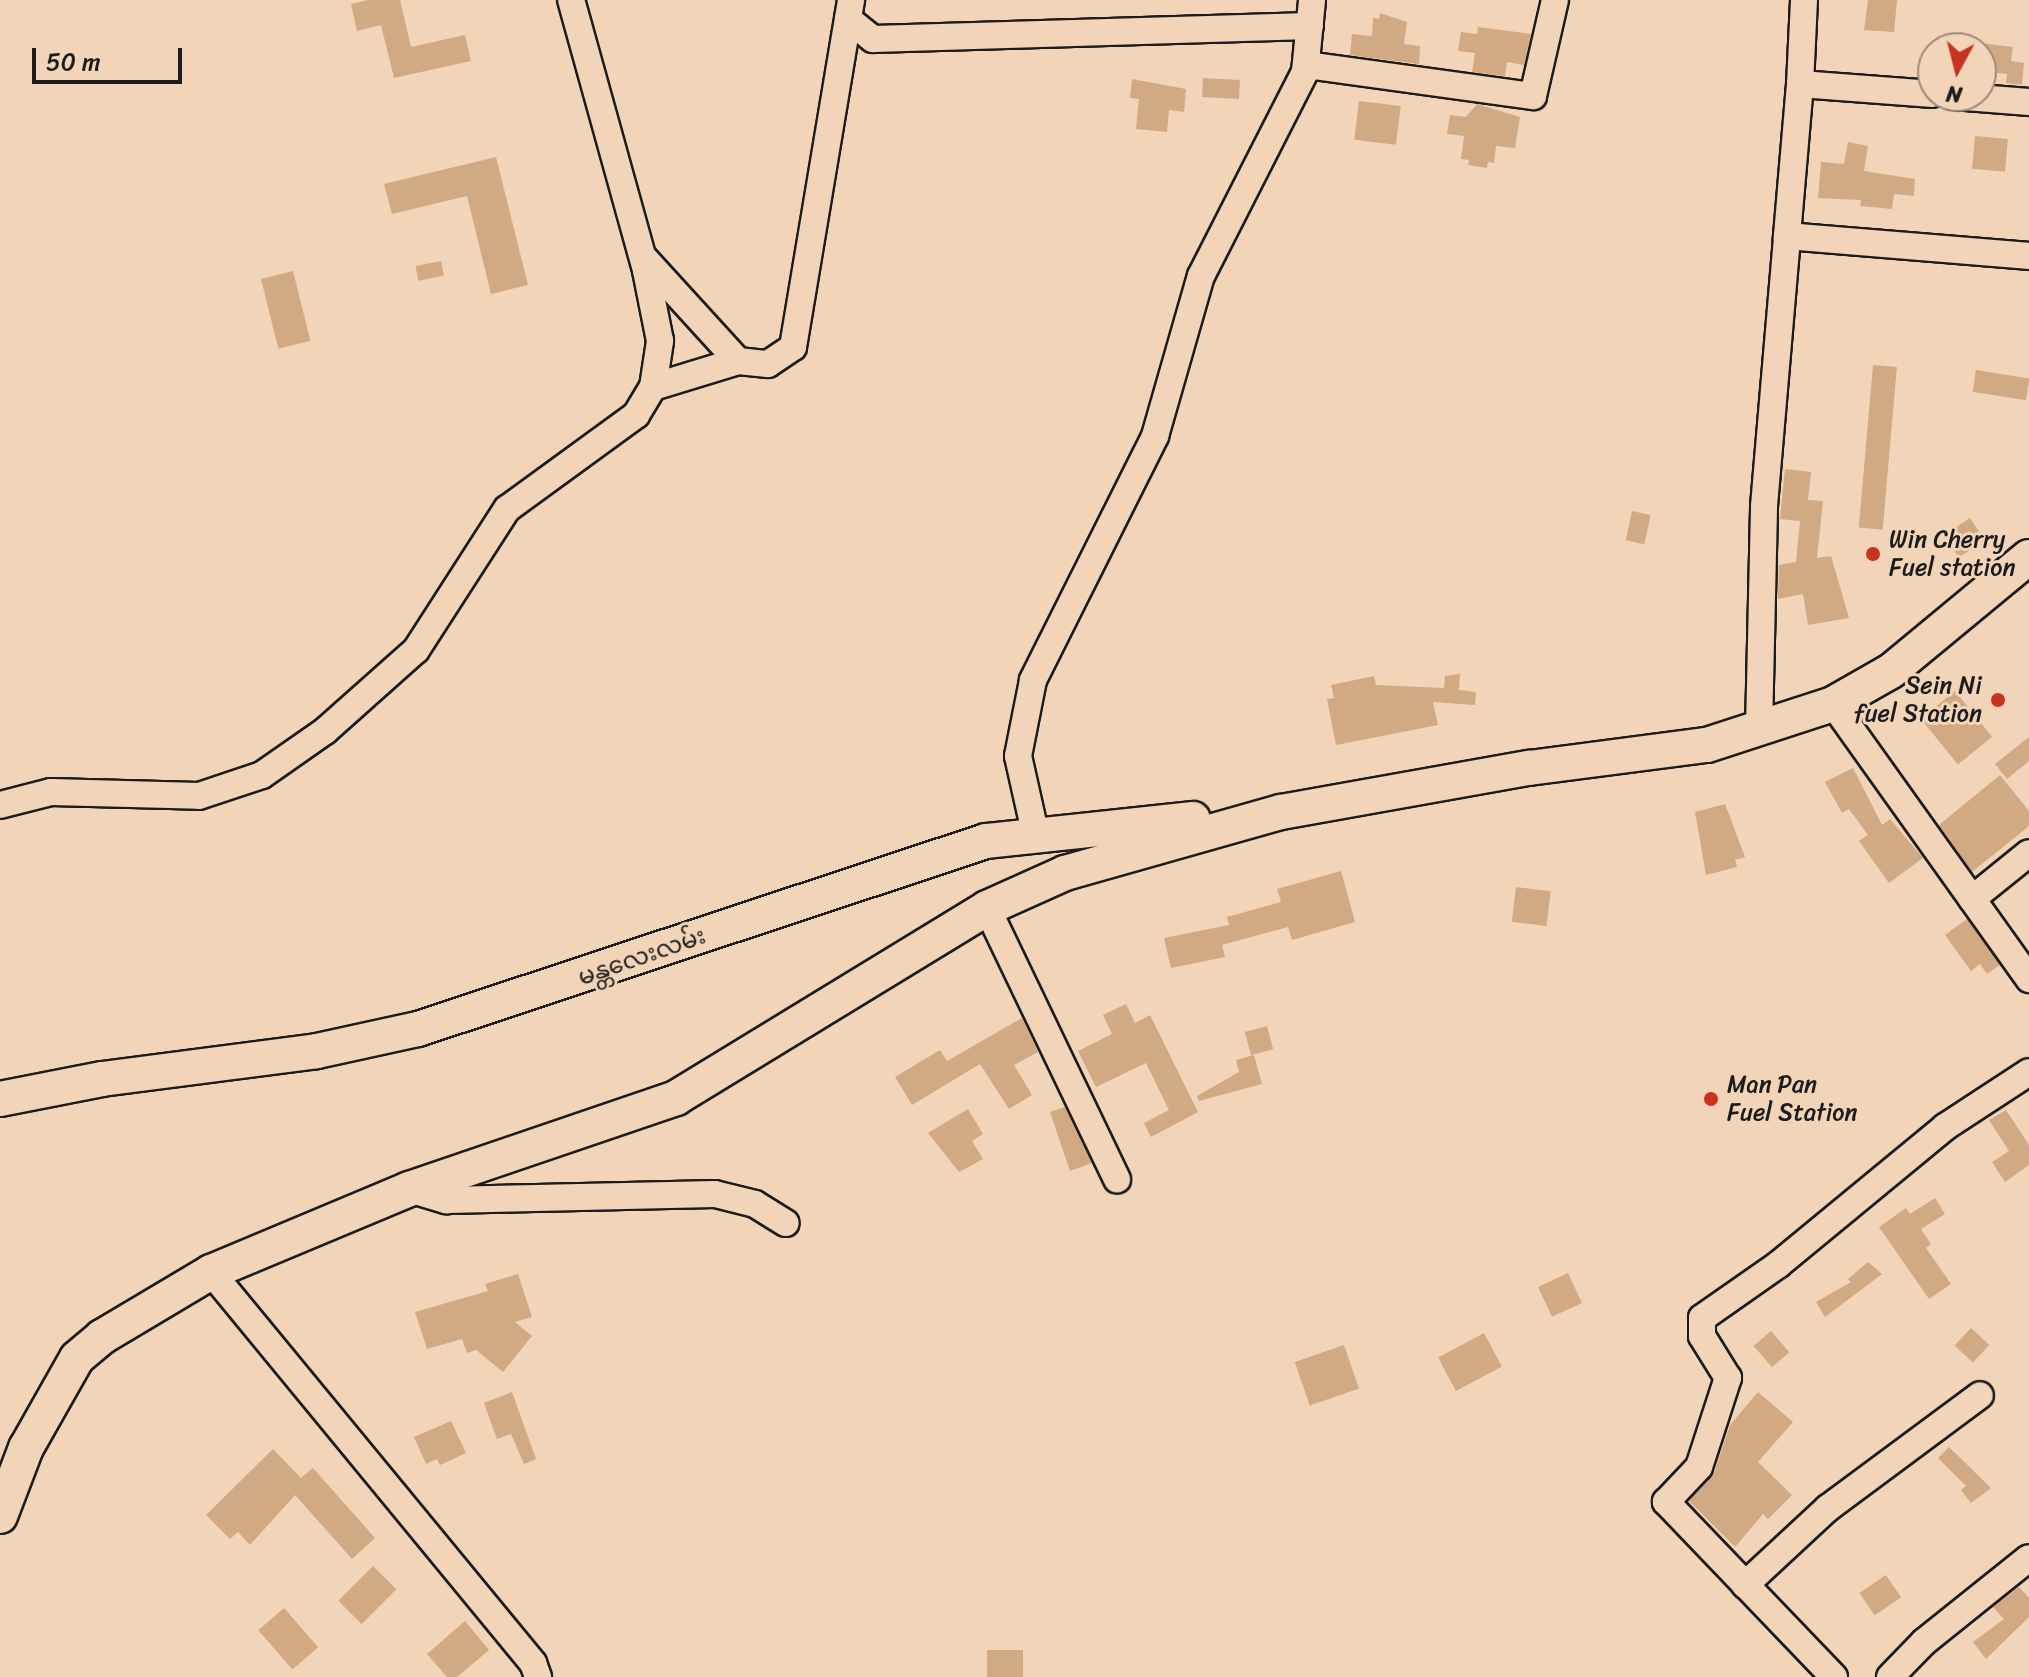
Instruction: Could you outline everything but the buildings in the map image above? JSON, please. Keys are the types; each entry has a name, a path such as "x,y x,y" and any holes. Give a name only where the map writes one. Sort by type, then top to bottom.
{"main road":[{"path":"0,1516 26,1448 77,1358 102,1337 211,1272 409,1189 676,1098 987,908 1065,873 1281,812 1529,768 1707,745 1833,704 1891,671 2029,557"},
{"name":"မန္တလေးလမ်း","path":"0,1099 102,1079 317,1051 418,1029 986,841 1035,832 1281,812"}],"street":[{"path":"0,805 51,792 199,796 262,775 325,731 416,650 507,509 636,415 653,387 660,341 642,256 571,0"},
{"path":"1306,65 1533,96 1555,0"},
{"path":"1759,729 1764,506 1800,84 1804,0"},
{"path":"653,387 738,361 768,364 793,347 850,9"},
{"path":"850,9 873,39"},
{"path":"841,60 873,39 1311,13 1306,65 1201,276 1155,436 1033,680 1018,756 1035,832"},
{"path":"1800,84 1917,93"},
{"path":"1997,99 2029,102"},
{"path":"1787,236 2029,256"},
{"path":"642,256 738,361"},
{"path":"1833,704 2029,979"},
{"path":"1972,899 2029,853"},
{"path":"987,908 1117,1179"},
{"path":"1834,1677 1666,1502 1699,1467 1728,1378 1702,1336 1702,1318 1779,1264 1945,1127 2029,1072"},
{"path":"409,1189 446,1200 715,1194 755,1204 785,1223"},
{"path":"211,1272 533,1663 538,1677"},
{"path":"1745,1585 1828,1508 1980,1395"},
{"path":"1890,1677 1924,1642 2029,1558"}],"place":[{"name":"Win Cherry Fuel station","path":"1873,554"},
{"name":"Sein Ni fuel Station","path":"1998,700"},
{"name":"Man Pan Fuel Station","path":"1711,1099"}]}
